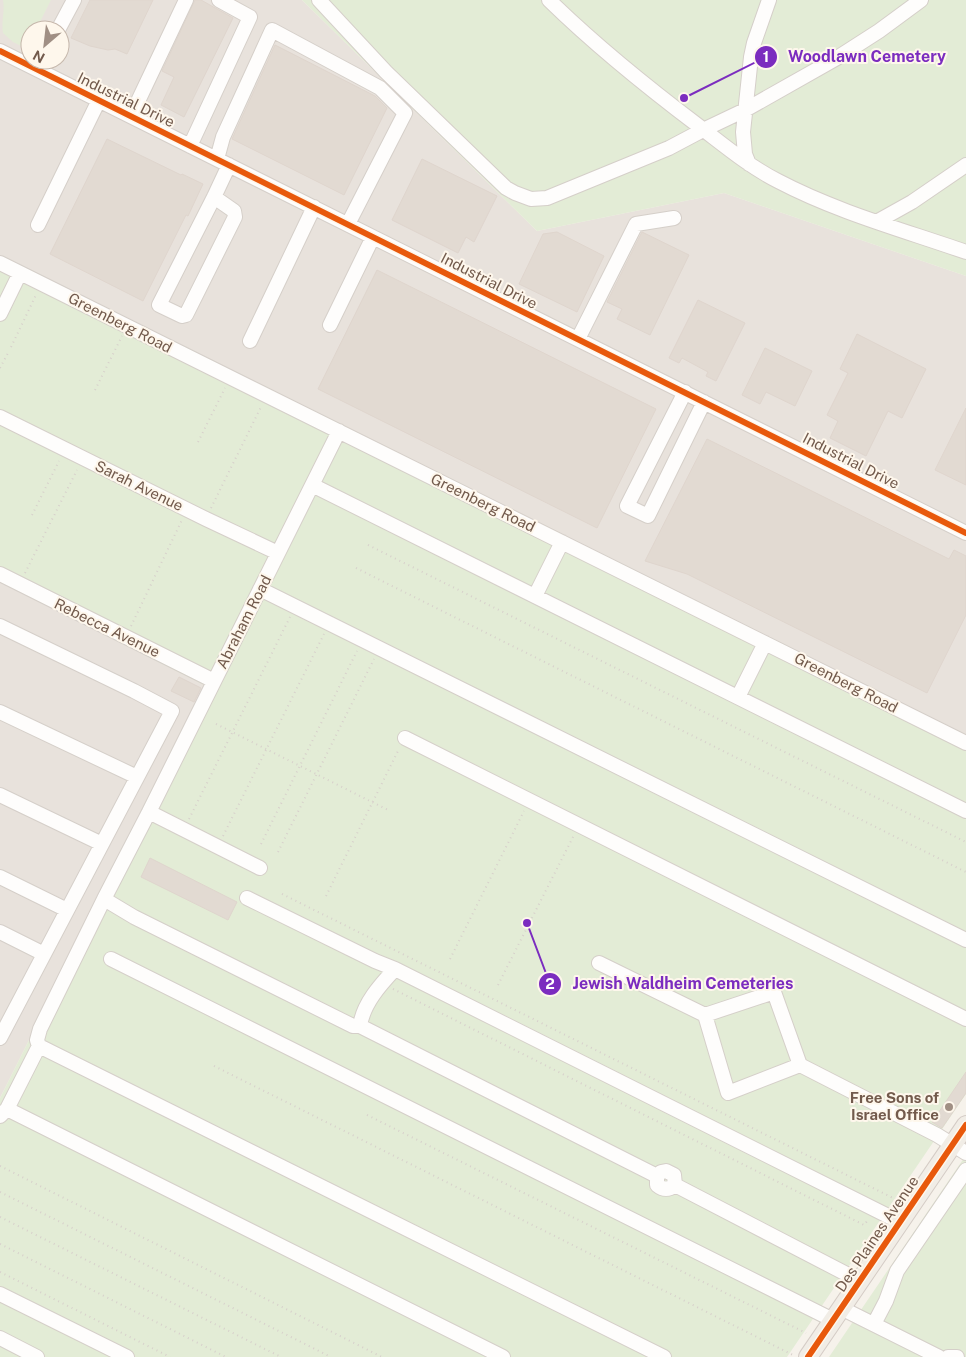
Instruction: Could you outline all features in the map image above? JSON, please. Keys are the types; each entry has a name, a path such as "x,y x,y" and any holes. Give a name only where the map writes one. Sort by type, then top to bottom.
{"main road":[{"name":"Des Plaines Avenue","path":"800,1356 837,1314 900,1222 959,1149 966,1125"}],"street":[{"path":"63,20 74,0"},
{"path":"131,116 186,0"},
{"path":"190,146 250,16 219,0"},
{"path":"319,0 400,85 506,188 523,197 532,199 540,199 574,188 669,148 745,110 837,58 880,31 921,0"},
{"path":"549,0 580,31 703,130 749,164 801,193 966,252"},
{"path":"749,164 743,146 742,132 754,44 769,0"},
{"path":"214,196 234,211 235,217 186,315 182,316 159,305 214,196 223,162 223,137 272,30 380,88 404,113 348,224"},
{"name":"Industrial Drive","path":"0,51 20,58"},
{"name":"Industrial Drive","path":"48,70 99,100 190,146 966,532"},
{"path":"38,225 99,100"},
{"path":"878,221 965,170"},
{"path":"250,341 314,208"},
{"path":"578,339 636,224 674,218"},
{"path":"330,325 374,237"},
{"name":"Greenberg Road","path":"0,263 966,743"},
{"path":"0,314 20,273"},
{"path":"685,392 627,506 648,516 704,402"},
{"name":"Sarah Avenue","path":"0,417 278,553"},
{"name":"Abraham Road","path":"4,1112 39,1046 37,1040 40,1029 104,899 339,432"},
{"path":"312,485 966,811"},
{"path":"535,596 562,542"},
{"name":"Rebecca Avenue","path":"0,574 214,681"},
{"path":"260,589 966,940"},
{"path":"0,626 172,711 0,1038"},
{"path":"738,697 765,643"},
{"path":"0,712 137,777"},
{"path":"405,738 966,1019"},
{"path":"0,794 102,844"},
{"path":"149,812 260,868"},
{"path":"0,877 67,910"},
{"path":"247,898 395,969 900,1222"},
{"path":"104,899 134,917 353,1026 360,1026 657,1176 661,1172 669,1172 674,1176 675,1184 860,1281"},
{"path":"0,932 44,954"},
{"path":"111,959 837,1314 874,1324 940,1357"},
{"path":"599,963 705,1015 774,992 800,1065 937,1135 959,1149"},
{"path":"360,1026 365,1009 395,969"},
{"path":"705,1015 728,1093 800,1065"},
{"path":"39,1046 664,1357"},
{"path":"4,1112 503,1357"},
{"path":"874,1324 886,1301 896,1271 966,1170"},
{"path":"0,1294 127,1357"},
{"path":"0,1338 37,1357"},
{"path":"948,1357 956,1357"}],"path":[{"path":"11,346 42,284"},
{"path":"95,390 127,326"},
{"path":"0,368 8,351"},
{"path":"198,442 230,377"},
{"path":"206,519 266,395"},
{"path":"32,515 63,452 66,450"},
{"path":"20,584 82,458"},
{"path":"124,636 187,510"},
{"path":"368,545 966,842"},
{"path":"356,568 966,872"},
{"path":"187,822 296,606"},
{"path":"218,847 329,623"},
{"path":"261,844 363,640"},
{"path":"278,852 380,648"},
{"path":"216,724 388,810"},
{"path":"326,896 405,738"},
{"path":"450,959 530,800"},
{"path":"498,985 579,825"},
{"path":"282,894 898,1200"},
{"path":"382,984 864,1225 868,1220 876,1219 882,1213"},
{"path":"214,1066 800,1356"},
{"path":"368,1115 807,1333"},
{"path":"0,1166 382,1357"},
{"path":"0,1192 331,1357"},
{"path":"0,1217 281,1357"},
{"path":"0,1244 226,1357"},
{"path":"0,1272 170,1357"}],"shaded area":[{"path":"0,0 302,0 537,231 724,193 966,276 966,751 0,269"},
{"path":"0,582 207,685 0,1098"}],"green space":[{"path":"3,0 51,0 41,20 20,20 20,46 3,33"},
{"path":"302,0 966,0 966,276 724,193 537,231"},
{"path":"0,269 966,751 966,1094 787,1357 0,1357 0,1098 206,686 0,582"},
{"path":"966,1155 966,1357 829,1357"}],"building":[{"path":"90,0 153,0 127,54 115,49 108,50 90,46 71,38"},
{"path":"195,0 201,0 233,18 184,117 161,105 174,77 162,71"},
{"path":"275,45 375,96 387,108 344,195 232,139"},
{"path":"107,139 203,184 143,301 50,254"},
{"path":"422,159 497,196 474,242 466,237 458,253 392,220"},
{"path":"557,232 604,256 577,312 519,284 543,234"},
{"path":"642,232 689,255 650,335 617,319 622,309 607,302"},
{"path":"377,270 656,409 597,528 318,389"},
{"path":"698,300 745,323 716,381 706,376 708,372 682,358 679,363 669,358"},
{"path":"857,334 926,369 902,418 888,411 866,456 830,438 838,421 827,415 848,373 840,369"},
{"path":"765,348 812,371 795,406 766,392 760,404 742,395"},
{"path":"966,408 966,485 935,470"},
{"path":"707,439 949,559 954,550 966,556 966,615 927,693 687,574 645,561"},
{"path":"179,677 201,688 194,702 171,691"},
{"path":"150,858 237,902 228,920 141,877"},
{"name":"Free Sons of Israel Office","path":"966,1072 966,1093 942,1128 932,1122"}],"cycle path":[{"path":"0,51 966,533"},
{"path":"808,1357 966,1125"}],"place":[{"name":"Woodlawn Cemetery","path":"684,98"},
{"name":"Jewish Waldheim Cemeteries","path":"527,923"},
{"name":"Free Sons of Israel Office","path":"949,1107"}]}
